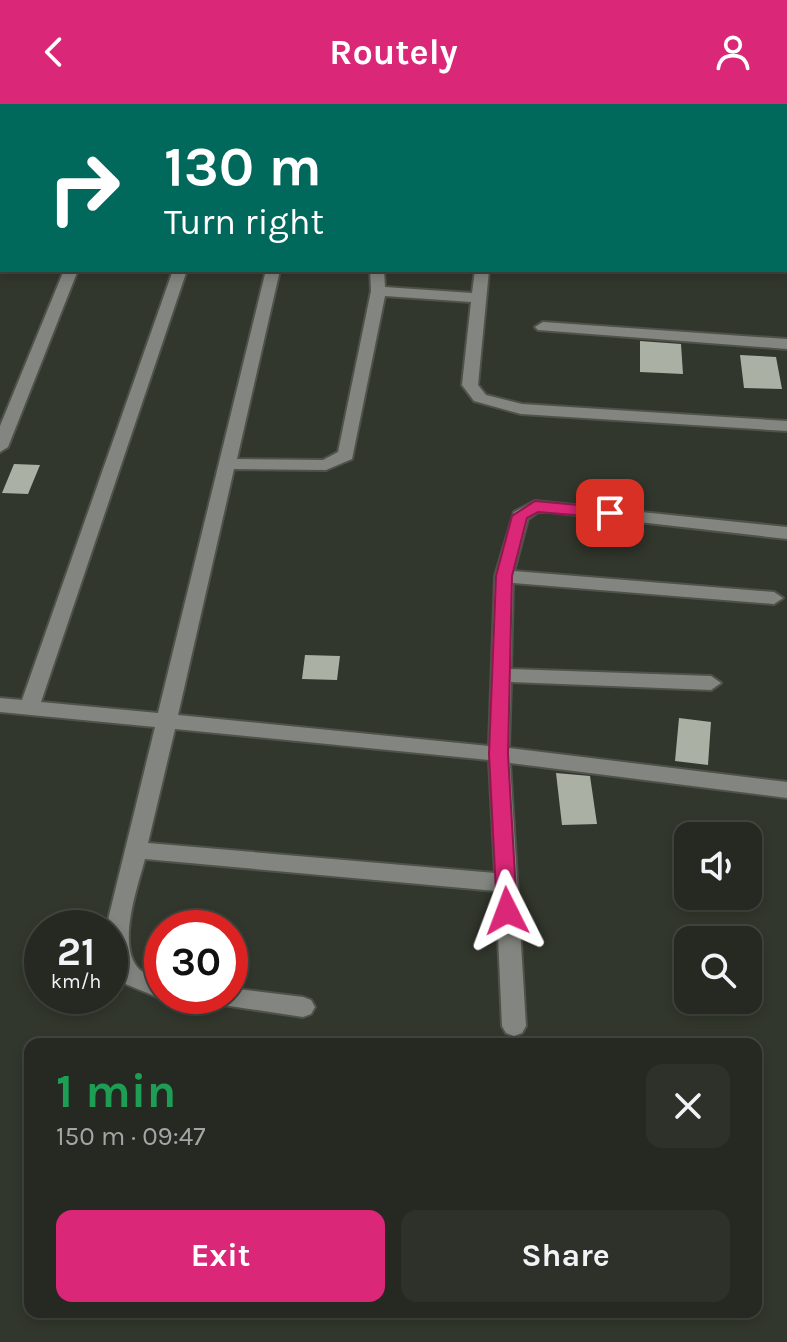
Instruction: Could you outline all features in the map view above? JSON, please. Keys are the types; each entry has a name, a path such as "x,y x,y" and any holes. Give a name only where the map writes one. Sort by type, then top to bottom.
{"street":[{"path":"0,447 70,272"},
{"path":"29,707 179,272"},
{"path":"144,981 131,976 120,955 116,935 273,272"},
{"path":"228,464 326,465 346,455 378,291 377,272"},
{"path":"482,272 470,385 480,398 521,409 787,426"},
{"path":"378,291 481,298"},
{"path":"543,327 787,344"},
{"path":"514,1026 499,754 504,576 520,516 535,506 787,533"},
{"path":"504,576 774,598"},
{"path":"501,675 711,683"},
{"path":"0,705 499,754 787,790"},
{"path":"137,850 506,883"},
{"path":"248,1000 303,1007"}],"building":[{"path":"640,341 681,344 683,374 640,372"},
{"path":"740,355 776,357 782,389 744,388"},
{"path":"14,464 40,465 28,494 2,493"},
{"path":"305,655 340,656 337,680 302,679"},
{"path":"679,718 711,722 708,765 675,761"},
{"path":"556,773 590,776 597,824 562,825"}],"route":[{"path":"507,911 499,754 504,576 520,516 535,506 610,513"}]}
